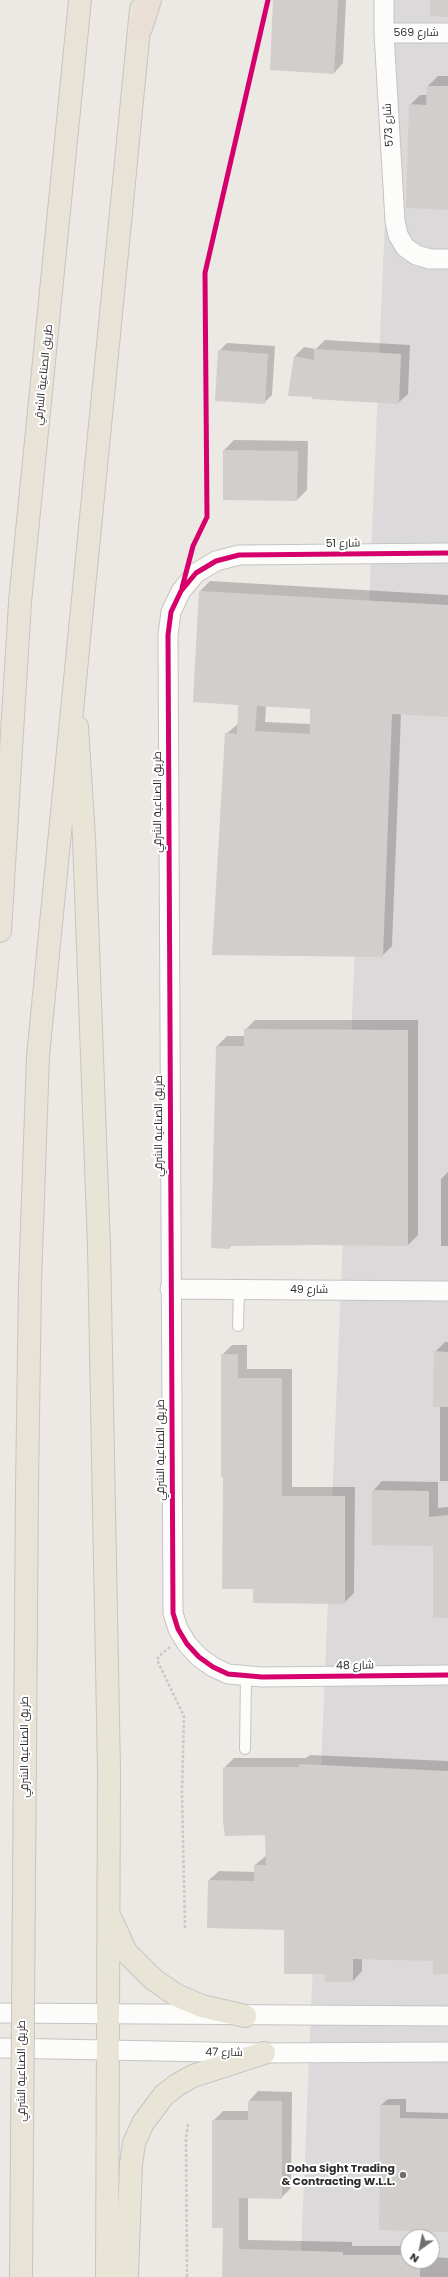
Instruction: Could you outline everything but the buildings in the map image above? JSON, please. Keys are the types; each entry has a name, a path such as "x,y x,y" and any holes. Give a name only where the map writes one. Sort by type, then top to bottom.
{"highway":[{"name":"طريق الصناعية الشرقي","path":"0,931 20,602 80,0"},
{"name":"طريق الصناعية الشرقي","path":"21,2277 27,1487 30,1283 38,1056 109,325 141,28 141,0"},
{"path":"141,28 150,0"}],"main road":[{"name":"طريق الصناعية الشرقي","path":"74,690 84,838 99,1247 109,1763 107,2277"},
{"name":"طريق الصناعية الشرقي","path":"0,800 12,750"},
{"path":"109,1913 114,1929 126,1952 153,1980 176,1995 202,2006 245,2016"},
{"path":"127,2277 130,2164 134,2143 143,2123 164,2095 177,2085 193,2076 264,2053"}],"street":[{"name":"شارع 573","path":"384,0 384,33 395,221 398,235 405,247 416,255 430,258 448,259"},
{"name":"شارع 569","path":"384,33 448,33"},
{"name":"شارع 51","path":"239,555 448,553"},
{"name":"طريق الصناعية الشرقي","path":"239,555 216,561 196,573 181,591 171,612 168,635 171,1596 173,1613 182,1637 199,1657 213,1667 228,1674 254,1676"},
{"name":"شارع 49","path":"170,1289 448,1291"},
{"name":"شارع 48","path":"254,1676 448,1675"},
{"path":"0,2013 245,2016 448,2016"},
{"name":"شارع 47","path":"0,2048 264,2053 448,2052"}],"lane":[{"path":"238,1326 239,1290"},
{"path":"245,1749 254,1676"}],"path":[{"path":"182,1637 159,1656 157,1660 184,1716 182,1792 185,1928"},
{"path":"187,2277 186,2138 188,2124"}],"shaded area":[{"path":"394,0 448,0 448,2277 300,2277"}],"cycle path":[{"path":"182,588 193,546 207,517 205,273 268,0"},
{"path":"448,553 239,555 216,561 196,573 181,591 171,612 168,635 173,1613 178,1629 187,1644 199,1657 213,1667 228,1674 262,1677 448,1675"}],"place":[{"name":"Doha Sight Trading & Contracting W.L.L.","path":"403,2175"}]}
